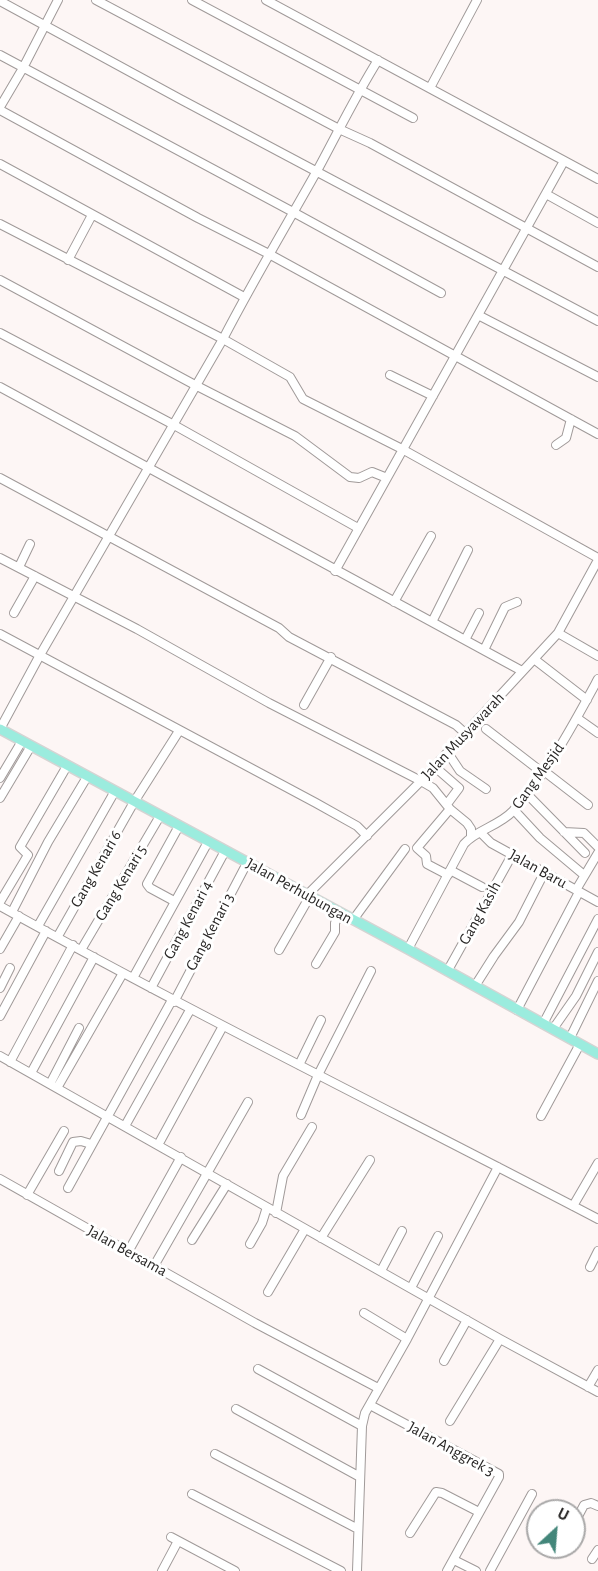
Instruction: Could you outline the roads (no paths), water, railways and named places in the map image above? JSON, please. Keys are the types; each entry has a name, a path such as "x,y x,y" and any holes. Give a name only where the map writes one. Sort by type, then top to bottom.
{"main road":[{"name":"Jalan Perhubungan","path":"0,729 598,1054"}],"street":[{"path":"58,0 0,109 598,434"},
{"path":"96,0 339,129 370,143 598,267"},
{"path":"192,0 412,118"},
{"path":"266,0 598,179"},
{"path":"430,88 477,0"},
{"path":"0,1 598,321"},
{"path":"0,55 441,294"},
{"path":"0,729 223,339 359,90 378,60"},
{"path":"335,571 564,161"},
{"path":"0,164 244,297"},
{"path":"546,194 598,223"},
{"path":"68,260 92,215"},
{"path":"0,224 223,339 290,377 303,399 402,449 598,559"},
{"path":"0,280 302,440 350,477 359,478 372,472 387,478"},
{"path":"478,315 598,377"},
{"path":"0,333 174,425 358,528"},
{"path":"390,375 433,396"},
{"path":"0,387 522,671"},
{"path":"556,445 566,438 571,419"},
{"path":"0,478 279,628 289,637 331,657 456,725 466,734"},
{"path":"394,602 430,536"},
{"path":"19,567 30,544"},
{"path":"432,622 468,550"},
{"path":"0,558 75,596 269,703 433,788 448,807 467,823 471,829 471,837 464,844 408,949"},
{"name":"Jalan Musyawarah","path":"279,951 308,895 422,781 558,633 598,559"},
{"path":"14,614 35,576"},
{"path":"484,650 503,609 517,602"},
{"path":"465,640 479,613"},
{"path":"558,633 598,656"},
{"path":"0,634 316,803 357,826 367,836"},
{"path":"304,705 331,657"},
{"path":"534,659 587,700"},
{"name":"Gang Mesjid","path":"471,837 497,825 527,794 577,718 598,679"},
{"path":"577,718 598,732"},
{"path":"486,729 588,805"},
{"name":"Gang Kenari 6","path":"58,936 134,802 179,731"},
{"path":"0,778 22,741"},
{"path":"0,798 31,746"},
{"path":"448,753 460,771 486,789"},
{"path":"67,766 20,848 28,855 0,904 190,1010 598,1219"},
{"path":"435,767 459,788 448,807 417,848 426,856 427,864 482,887"},
{"path":"0,950 48,842 87,777"},
{"path":"38,926 114,792"},
{"path":"527,794 585,853"},
{"path":"514,810 540,838 584,875"},
{"name":"Gang Kenari 5","path":"81,950 160,816"},
{"path":"174,901 147,884 179,826"},
{"path":"564,832 584,832 598,847"},
{"name":"Jalan Baru","path":"481,833 488,841 598,902"},
{"path":"133,978 208,842"},
{"path":"353,920 405,849"},
{"name":"Gang Kenari 4","path":"151,988 225,851"},
{"path":"517,1010 584,875 598,852"},
{"name":"Gang Kasih","path":"447,970 512,855"},
{"name":"Gang Kenari 3","path":"68,1188 248,862"},
{"path":"475,986 514,929 544,873"},
{"path":"316,964 335,932 335,923 340,913"},
{"path":"543,1024 598,919"},
{"path":"0,1016 46,931"},
{"path":"10,1062 73,945"},
{"path":"553,1029 576,996 598,952"},
{"path":"31,1073 94,957"},
{"path":"0,988 10,968"},
{"path":"301,1115 318,1075 371,971"},
{"path":"53,1086 123,973"},
{"path":"570,1038 598,981"},
{"path":"125,1126 190,1010"},
{"path":"293,1062 321,1020"},
{"path":"158,1145 224,1026"},
{"path":"53,1086 79,1028"},
{"path":"541,1116 580,1044"},
{"path":"0,1056 598,1392"},
{"path":"154,1266 248,1102"},
{"path":"250,1244 271,1210 283,1176 312,1127"},
{"path":"27,1194 64,1131"},
{"path":"59,1171 73,1142 81,1141 91,1144"},
{"path":"128,1252 181,1157"},
{"path":"321,1238 370,1160"},
{"path":"573,1206 598,1162"},
{"path":"357,1571 362,1426 365,1413 498,1167"},
{"name":"Jalan Bersama","path":"0,1179 255,1323 378,1388"},
{"path":"192,1240 226,1184"},
{"path":"268,1292 305,1229"},
{"path":"381,1271 402,1231"},
{"path":"411,1288 438,1236"},
{"path":"590,1267 598,1251"},
{"path":"364,1313 407,1339"},
{"path":"444,1361 467,1320"},
{"path":"450,1421 500,1339"},
{"path":"258,1369 362,1426"},
{"path":"588,1387 598,1370"},
{"name":"Jalan Anggrek 3","path":"370,1405 497,1472 499,1477 447,1571"},
{"path":"236,1408 360,1477"},
{"path":"215,1454 358,1529"},
{"path":"410,1533 435,1492 442,1493 478,1512"},
{"path":"192,1494 341,1571"},
{"path":"490,1571 532,1494"},
{"path":"162,1571 174,1539 236,1571"},
{"path":"592,1559 598,1550"},
{"path":"454,1560 476,1571"}]}
